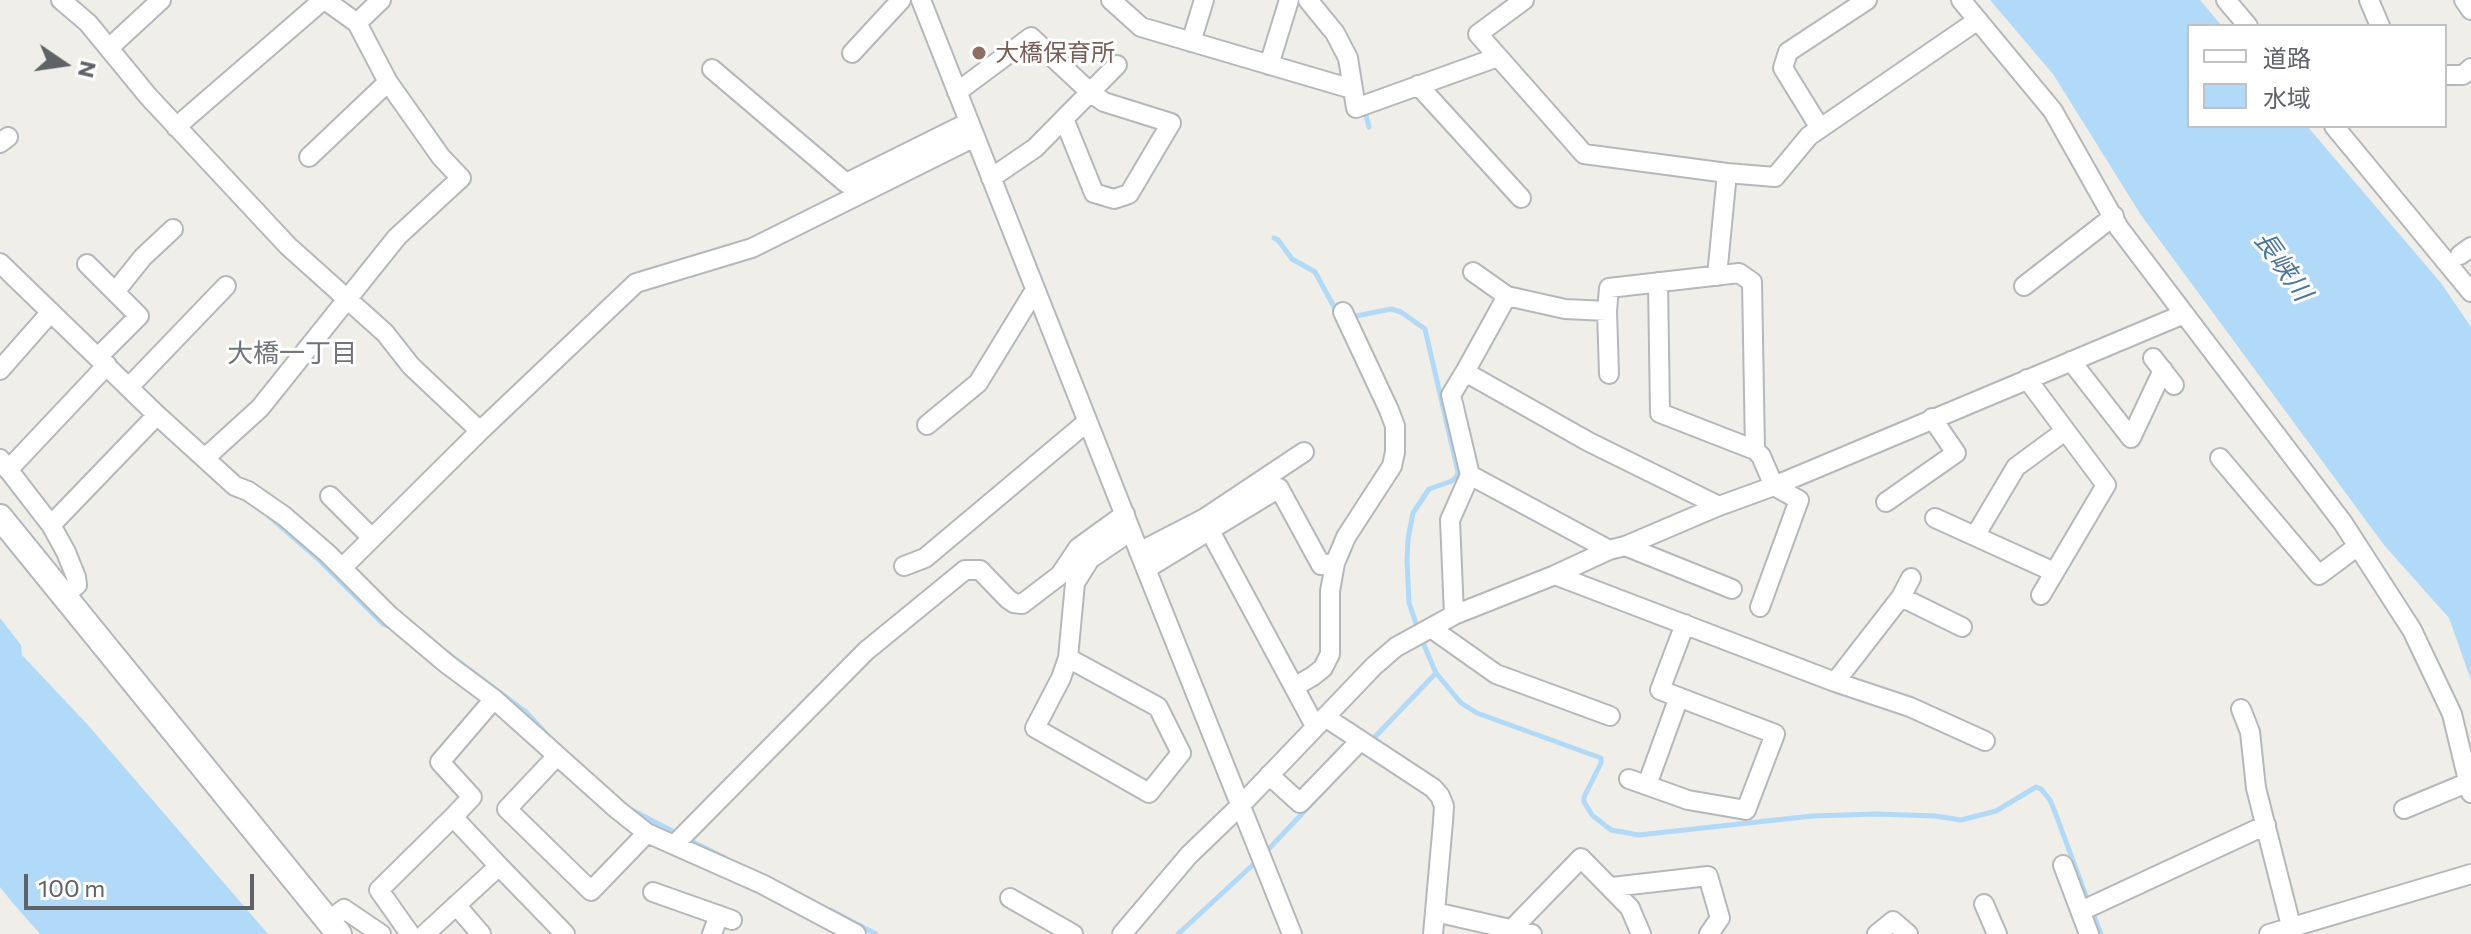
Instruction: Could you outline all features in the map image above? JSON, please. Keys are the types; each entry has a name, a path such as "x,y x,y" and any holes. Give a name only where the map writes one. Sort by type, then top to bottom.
{"street":[{"path":"61,0 88,23 148,96 288,246 385,333 441,397 480,431"},
{"path":"109,48 161,0"},
{"path":"176,127 324,0 357,23 388,82 441,157 461,178 397,237 260,408 205,458"},
{"path":"357,23 381,0"},
{"path":"852,53 901,0"},
{"path":"1111,0 1141,27 1352,89"},
{"path":"1191,42 1204,0"},
{"path":"1269,65 1289,0"},
{"path":"1308,0 1335,33 1348,58 1356,108 1498,57"},
{"path":"1524,0 1478,34 1584,154 1775,177 1809,136 1978,20"},
{"path":"1820,128 1783,68 1788,52 1867,0"},
{"path":"1961,0 2053,111 2119,228 2343,523 2412,630 2452,714 2470,788 2404,809"},
{"path":"2226,0 2246,24"},
{"path":"2369,0 2379,24"},
{"path":"2464,0 2471,10"},
{"path":"926,2 957,92 1292,934"},
{"path":"957,92 1031,37 1104,102 1171,123 1129,194 1114,199 1094,193 1064,119"},
{"path":"991,178 1035,148 1117,65"},
{"path":"2447,75 2463,75 2471,68"},
{"path":"712,69 846,183 972,130"},
{"path":"309,157 388,82"},
{"path":"1418,85 1521,198"},
{"path":"2336,128 2471,292"},
{"path":"342,568 636,283 752,248 801,225 972,130"},
{"path":"1717,276 1727,173"},
{"path":"2024,286 2114,216"},
{"path":"115,292 143,257 173,229"},
{"path":"0,263 235,486 248,491 284,516 390,616 494,699 556,757 647,833 762,884 856,934"},
{"path":"63,597 77,585 76,577 51,525 4,464 102,361 139,316 87,264"},
{"path":"1473,272 1507,296 1565,309 1607,311"},
{"path":"1609,374 1609,288 1739,273 1752,282 1755,450"},
{"path":"1658,282 1660,413 1755,450 1761,456 1774,486 1799,500 1760,607"},
{"path":"129,387 226,286"},
{"path":"927,425 978,383 1035,290"},
{"path":"1454,615 1450,520 1470,475 1451,395 1507,296"},
{"path":"0,370 51,312"},
{"path":"1294,687 1323,668 1330,654 1330,591 1335,563 1346,537 1392,466 1396,440 1389,410 1343,312"},
{"path":"1122,934 1189,855 1396,647 1454,615 1774,486 2184,314"},
{"path":"2071,361 2131,438 2163,371"},
{"path":"1465,372 1589,442 1719,506"},
{"path":"2027,379 2106,485 2041,595"},
{"path":"51,525 157,415"},
{"path":"1886,502 1956,453 1932,418"},
{"path":"904,566 925,558 1087,422"},
{"path":"1975,536 2016,467 2065,431"},
{"path":"1142,561 1304,452"},
{"path":"2220,458 2319,575 2358,546"},
{"path":"1470,475 1617,548 1732,589"},
{"path":"1142,561 1210,531 1279,488 1321,565 1335,563"},
{"path":"330,496 372,538"},
{"path":"0,517 334,927 344,909 381,934"},
{"path":"1935,518 2054,572"},
{"path":"1068,658 1158,707 1181,753 1149,793 1035,728 1068,658 1075,583 1090,559 1128,522"},
{"path":"675,844 866,651 965,570 980,570 1008,599 1022,604 1060,575 1078,548 1128,522"},
{"path":"1210,531 1294,687 1320,722 1359,742 1433,788 1440,796 1444,806 1433,934"},
{"path":"1555,575 1835,682 1910,707 1985,741"},
{"path":"1835,682 1901,597 1911,578"},
{"path":"1901,597 1962,627"},
{"path":"1679,697 1638,782 1688,800 1746,810 1775,734 1679,697 1660,690 1685,624"},
{"path":"1431,628 1496,674 1610,716"},
{"path":"410,934 379,890 472,797 440,762 494,699"},
{"path":"2241,709 2250,732 2256,788 2291,926"},
{"path":"1269,775 1300,803 1359,742"},
{"path":"556,757 507,809 591,891 647,833"},
{"path":"453,817 565,934"},
{"path":"2081,911 2266,825"},
{"path":"1512,929 1581,858 1630,908 1641,934"},
{"path":"2063,865 2089,934"},
{"path":"425,934 499,866"},
{"path":"2269,934 2471,874"},
{"path":"1612,887 1708,876 1720,918 1709,934"},
{"path":"653,892 725,918 712,934"},
{"path":"1010,898 1073,934"},
{"path":"1984,904 1997,934"},
{"path":"456,905 481,934"},
{"path":"1435,912 1532,934"},
{"path":"1877,934 1893,921 1908,934"}],"water":[{"name":"長峡川","path":"1990,0 2200,0 2220,24 2187,24 2187,128 2309,128 2441,283 2471,327 2471,680 2449,618 2384,545 2141,215 2053,74"},
{"path":"0,618 21,645 22,655 87,724 268,934 40,934 12,902 0,887"}],"waterway":[{"path":"1364,108 1369,127"},
{"path":"1274,238 1292,259 1315,272 1338,314"},
{"path":"1351,317 1391,309 1401,312 1425,329 1458,472 1452,481 1429,489 1413,513 1407,560 1409,603 1418,629"},
{"path":"270,517 317,558 383,624 393,628"},
{"path":"1421,638 1436,673 1461,703 1477,713 1601,758 1584,802 1592,815 1611,830 1639,835 1812,816 1876,814 1961,820 1996,811 2036,787 2050,800 2088,901"},
{"path":"442,649 526,712 551,739"},
{"path":"1371,741 1436,673"},
{"path":"1264,854 1331,783"},
{"path":"630,809 678,834"},
{"path":"687,839 725,858"},
{"path":"1178,934 1257,861"},
{"path":"830,910 876,934"},
{"path":"2092,911 2101,934"}],"place":[{"name":"大橋保育所","path":"979,53"}],"district":[{"name":"大橋一丁目","path":"292,353"}]}
